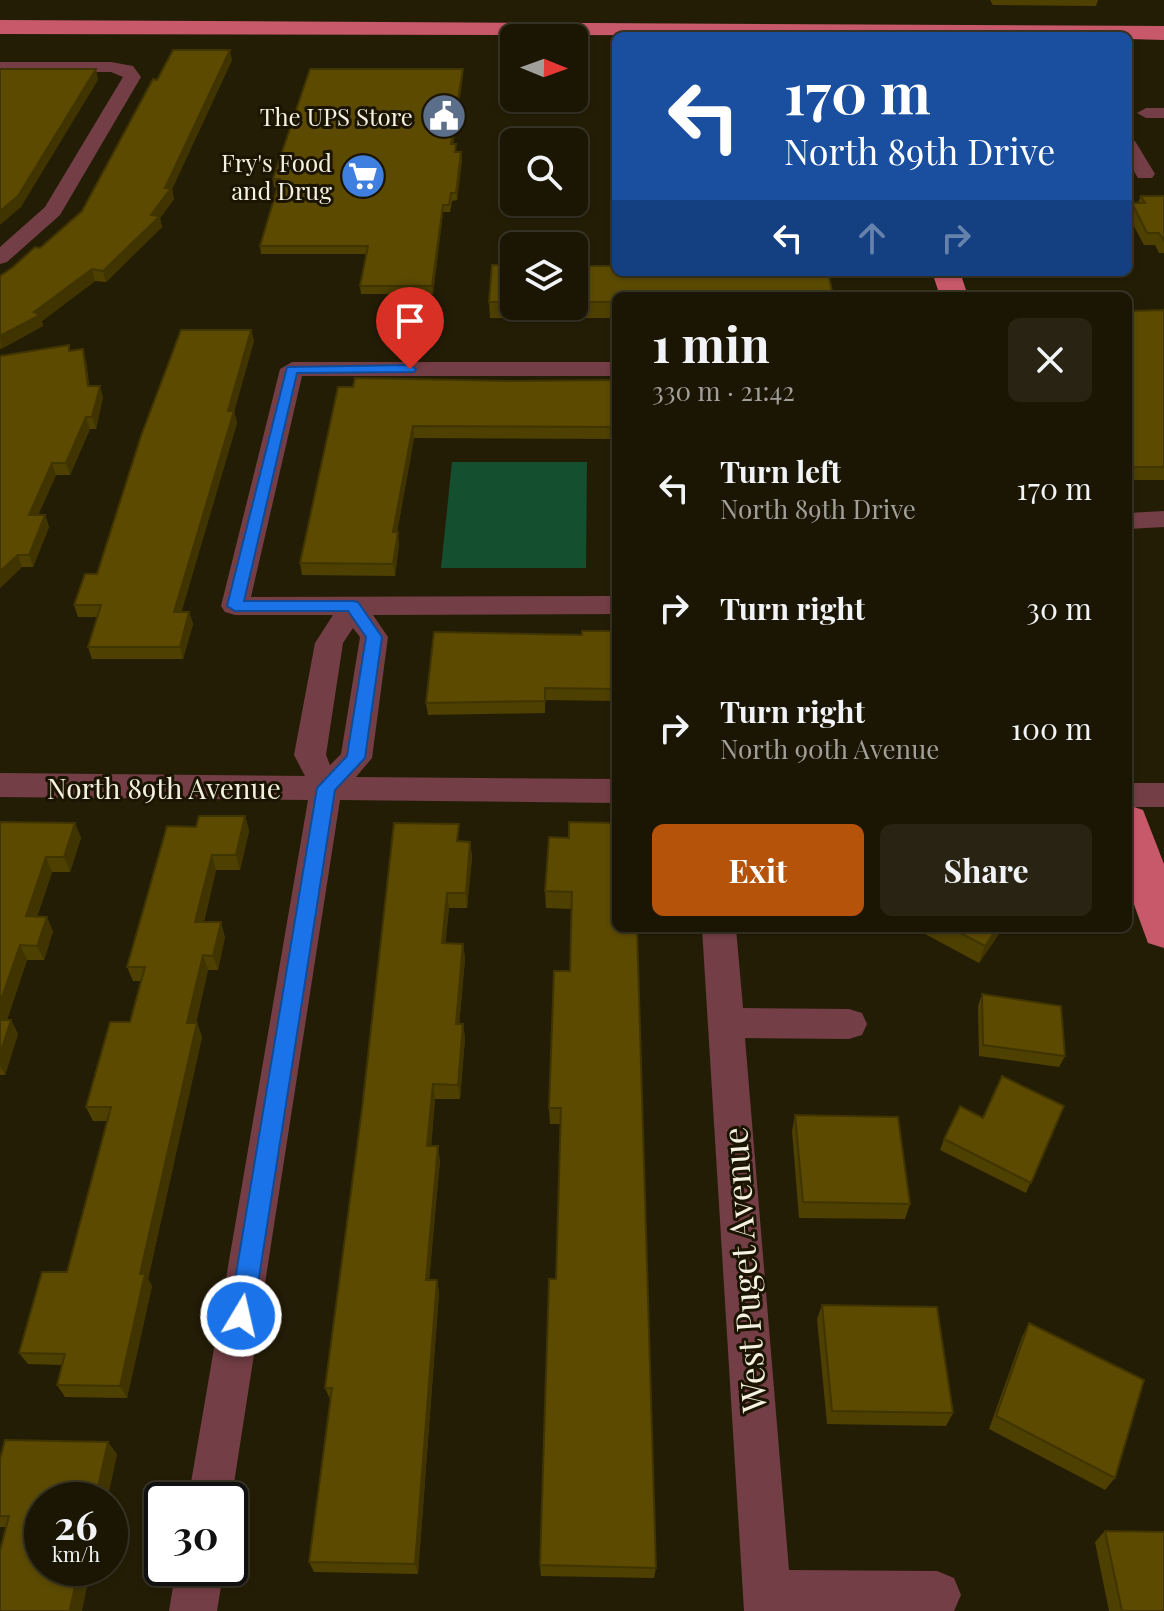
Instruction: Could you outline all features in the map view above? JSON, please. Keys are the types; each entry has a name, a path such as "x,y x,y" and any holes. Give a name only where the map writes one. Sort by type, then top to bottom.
{"main road":[{"path":"836,8 847,32"},
{"path":"886,9 895,32"},
{"path":"0,27 706,32"},
{"path":"1132,33 1164,33"},
{"path":"0,38 500,41"},
{"path":"588,42 612,42"},
{"path":"1132,46 1164,46"},
{"path":"1132,833 1164,930"}],"street":[{"path":"0,67 127,70 132,77 69,189 32,233 0,258"},
{"path":"1132,152 1145,174"},
{"path":"612,369 292,369 235,606 612,605"},
{"path":"1132,508 1164,510"},
{"path":"1132,521 1164,519"},
{"path":"214,1482 326,788 310,755 329,643 353,606"},
{"path":"326,788 356,758 374,637 353,606"},
{"path":"319,701 364,701"},
{"name":"North 89th Avenue","path":"0,785 612,791"},
{"path":"1132,795 1164,795"},
{"name":"West Puget Avenue","path":"719,932 767,1603"},
{"path":"726,1023 849,1024"},
{"path":"193,1611 197,1586"},
{"path":"767,1603 937,1595"}],"green space":[{"path":"452,462 587,462 586,568 441,568"}],"building":[{"path":"173,50 230,50 165,188 171,188 151,215 160,216 103,271 92,269 34,312 40,315 0,336 0,276 35,247 40,248 82,211 153,79 157,80"},
{"path":"0,69 96,69 18,196 0,211"},
{"name":"Fry's Food and Drug","path":"310,69 463,69 451,144 456,144 455,152 461,152 456,193 451,193 449,205 443,205 432,286 360,286 368,246 260,246 280,179 273,179"},
{"path":"1141,196 1164,196 1164,241 1159,233 1147,233 1132,203 1145,203"},
{"path":"492,265 500,265 500,302 489,302"},
{"path":"588,266 612,266 612,276 829,276 832,292 612,292 612,302 588,302"},
{"path":"1164,310 1164,467 1132,467 1132,311"},
{"path":"181,330 251,330 228,411 234,411 174,612 189,612 180,647 88,647 101,605 74,605 85,574 97,574 141,436"},
{"path":"69,345 69,351 83,349 88,386 100,386 92,417 86,417 66,463 52,463 29,515 45,515 29,555 18,555 0,571 0,356"},
{"path":"355,378 612,380 612,427 413,426 393,532 398,532 393,564 300,563 338,387 353,387"},
{"path":"582,631 612,631 612,689 545,688 545,701 426,703 434,632 582,635"},
{"path":"199,816 245,816 236,855 212,855 195,922 221,922 213,956 203,955 187,1023 197,1023 140,1274 145,1274 120,1386 57,1385 65,1354 19,1353 42,1272 67,1272 111,1107 86,1107 110,1022 130,1022 145,967 127,967 167,826 196,827"},
{"path":"1,822 75,823 64,857 46,857 26,916 47,917 37,946 20,945 0,1003 0,825"},
{"path":"569,822 612,823 612,932 637,932 656,1568 540,1565 549,1279 556,1279 561,1108 549,1108 554,971 570,971 572,892 545,891 549,837 569,838"},
{"path":"394,823 459,824 457,841 470,842 466,893 447,893 442,943 463,944 456,1024 463,1024 458,1085 433,1084 427,1146 438,1146 426,1280 437,1280 415,1564 309,1562 332,1388 325,1388 362,1109"},
{"path":"959,932 994,932 985,946"},
{"path":"982,994 1061,1006 1065,1056 983,1045"},
{"path":"0,1020 11,1020 0,1054"},
{"path":"1002,1076 1064,1106 1031,1183 944,1139 960,1106 983,1118"},
{"path":"795,1115 898,1117 910,1204 803,1202"},
{"path":"822,1305 937,1307 953,1413 832,1411"},
{"path":"1029,1323 1144,1380 1115,1478 996,1416"},
{"path":"5,1440 108,1442 99,1482 24,1482 24,1586 75,1586 70,1609 74,1611 0,1611 0,1551 9,1516 0,1516 0,1459"},
{"path":"1105,1531 1164,1532 1164,1611 1122,1611"}],"place":[{"name":"The UPS Store","path":"444,116"},
{"name":"Fry's Food and Drug","path":"363,176"}],"route":[{"path":"241,1316 326,788 356,758 374,637 353,606 235,606 292,369 410,369"}]}
